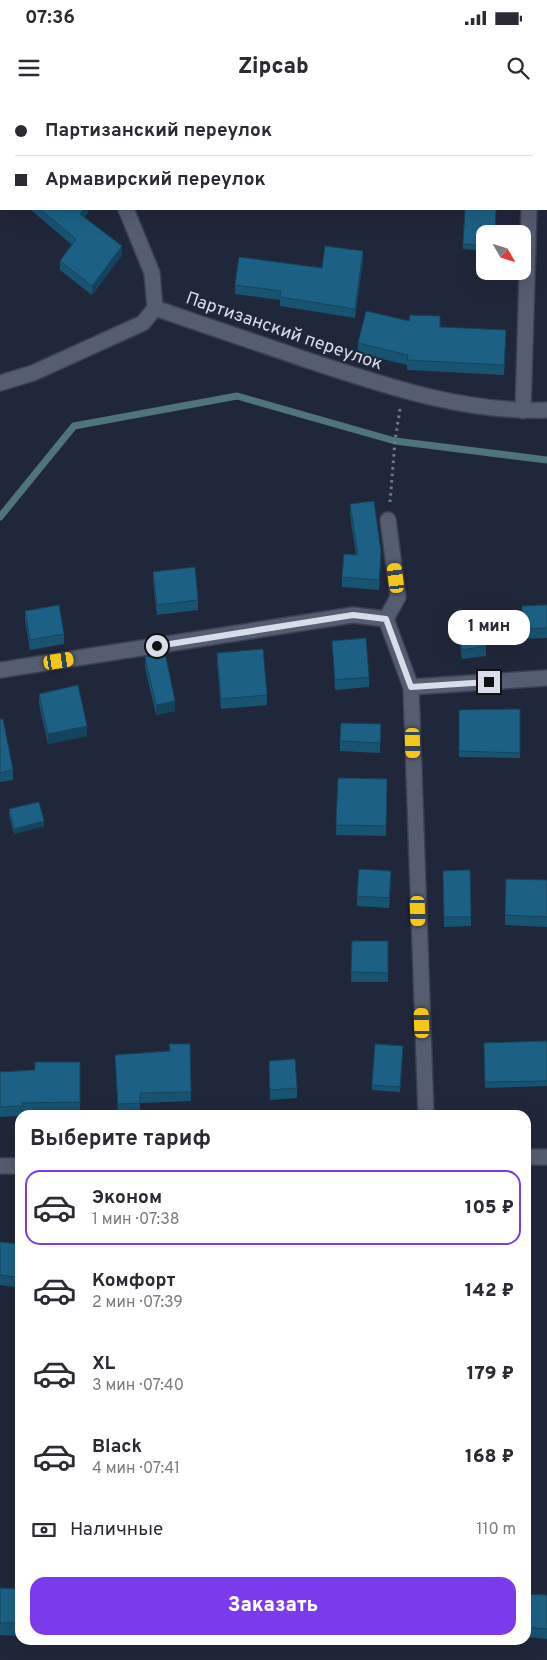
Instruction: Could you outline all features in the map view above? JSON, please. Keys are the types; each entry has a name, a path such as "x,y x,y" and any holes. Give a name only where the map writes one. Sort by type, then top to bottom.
{"street":[{"path":"0,383 33,373 143,323 155,308 152,273 126,210"},
{"path":"523,411 529,210"},
{"name":"Партизанский переулок","path":"155,308 388,387 452,402 523,411 547,410"},
{"path":"388,520 398,597 386,619 411,687 426,1110"},
{"path":"0,670 353,615 386,619"},
{"path":"411,687 547,678"},
{"path":"531,1157 547,1157"},
{"path":"0,1166 15,1166"}],"path":[{"path":"388,520 395,441 403,390"}],"building":[{"path":"41,210 83,210 80,214 122,246 92,286 60,261 76,239"},
{"path":"465,210 496,210 495,225 476,225 476,245 463,244"},
{"path":"325,246 363,251 355,309 280,297 281,291 235,285 239,257 322,268"},
{"path":"366,311 409,321 410,315 440,316 440,327 506,330 504,365 407,360 408,355 358,343"},
{"path":"374,501 381,552 379,580 342,577 344,554 358,555 350,504"},
{"path":"195,567 198,600 157,605 153,572"},
{"path":"59,605 64,634 30,640 25,611"},
{"path":"547,605 547,628 523,629 522,606"},
{"path":"483,618 486,646 462,650 458,621"},
{"path":"366,638 369,677 335,680 332,641"},
{"path":"263,649 267,695 221,699 217,653"},
{"path":"165,653 175,701 156,705 145,657"},
{"path":"78,685 87,726 48,734 39,694"},
{"path":"520,709 520,753 459,751 459,710"},
{"path":"0,719 3,719 13,770 0,773"},
{"path":"341,723 381,724 380,743 340,741"},
{"path":"338,778 387,779 386,826 336,825"},
{"path":"39,802 44,821 14,829 9,809"},
{"path":"359,869 391,871 389,898 357,896"},
{"path":"470,870 471,917 444,917 443,871"},
{"path":"506,879 547,880 547,917 505,915"},
{"path":"352,941 388,941 388,973 351,972"},
{"path":"547,1041 547,1081 485,1082 484,1043"},
{"path":"169,1044 190,1044 191,1092 140,1093 140,1103 118,1104 115,1055 170,1051"},
{"path":"375,1044 403,1046 400,1087 372,1085"},
{"path":"295,1059 297,1088 270,1090 269,1061"},
{"path":"35,1062 80,1062 80,1102 22,1103 23,1106 0,1107 0,1072 35,1070"},
{"path":"0,1242 15,1244 15,1277 0,1275"},
{"path":"0,1588 15,1589 15,1623 0,1623"},
{"path":"531,1594 547,1595 547,1629 531,1627"}],"waterway":[{"path":"0,517 74,426 237,396 395,441 547,460"}],"route":[{"path":"157,646 353,615 386,619 411,687 489,682"}]}
